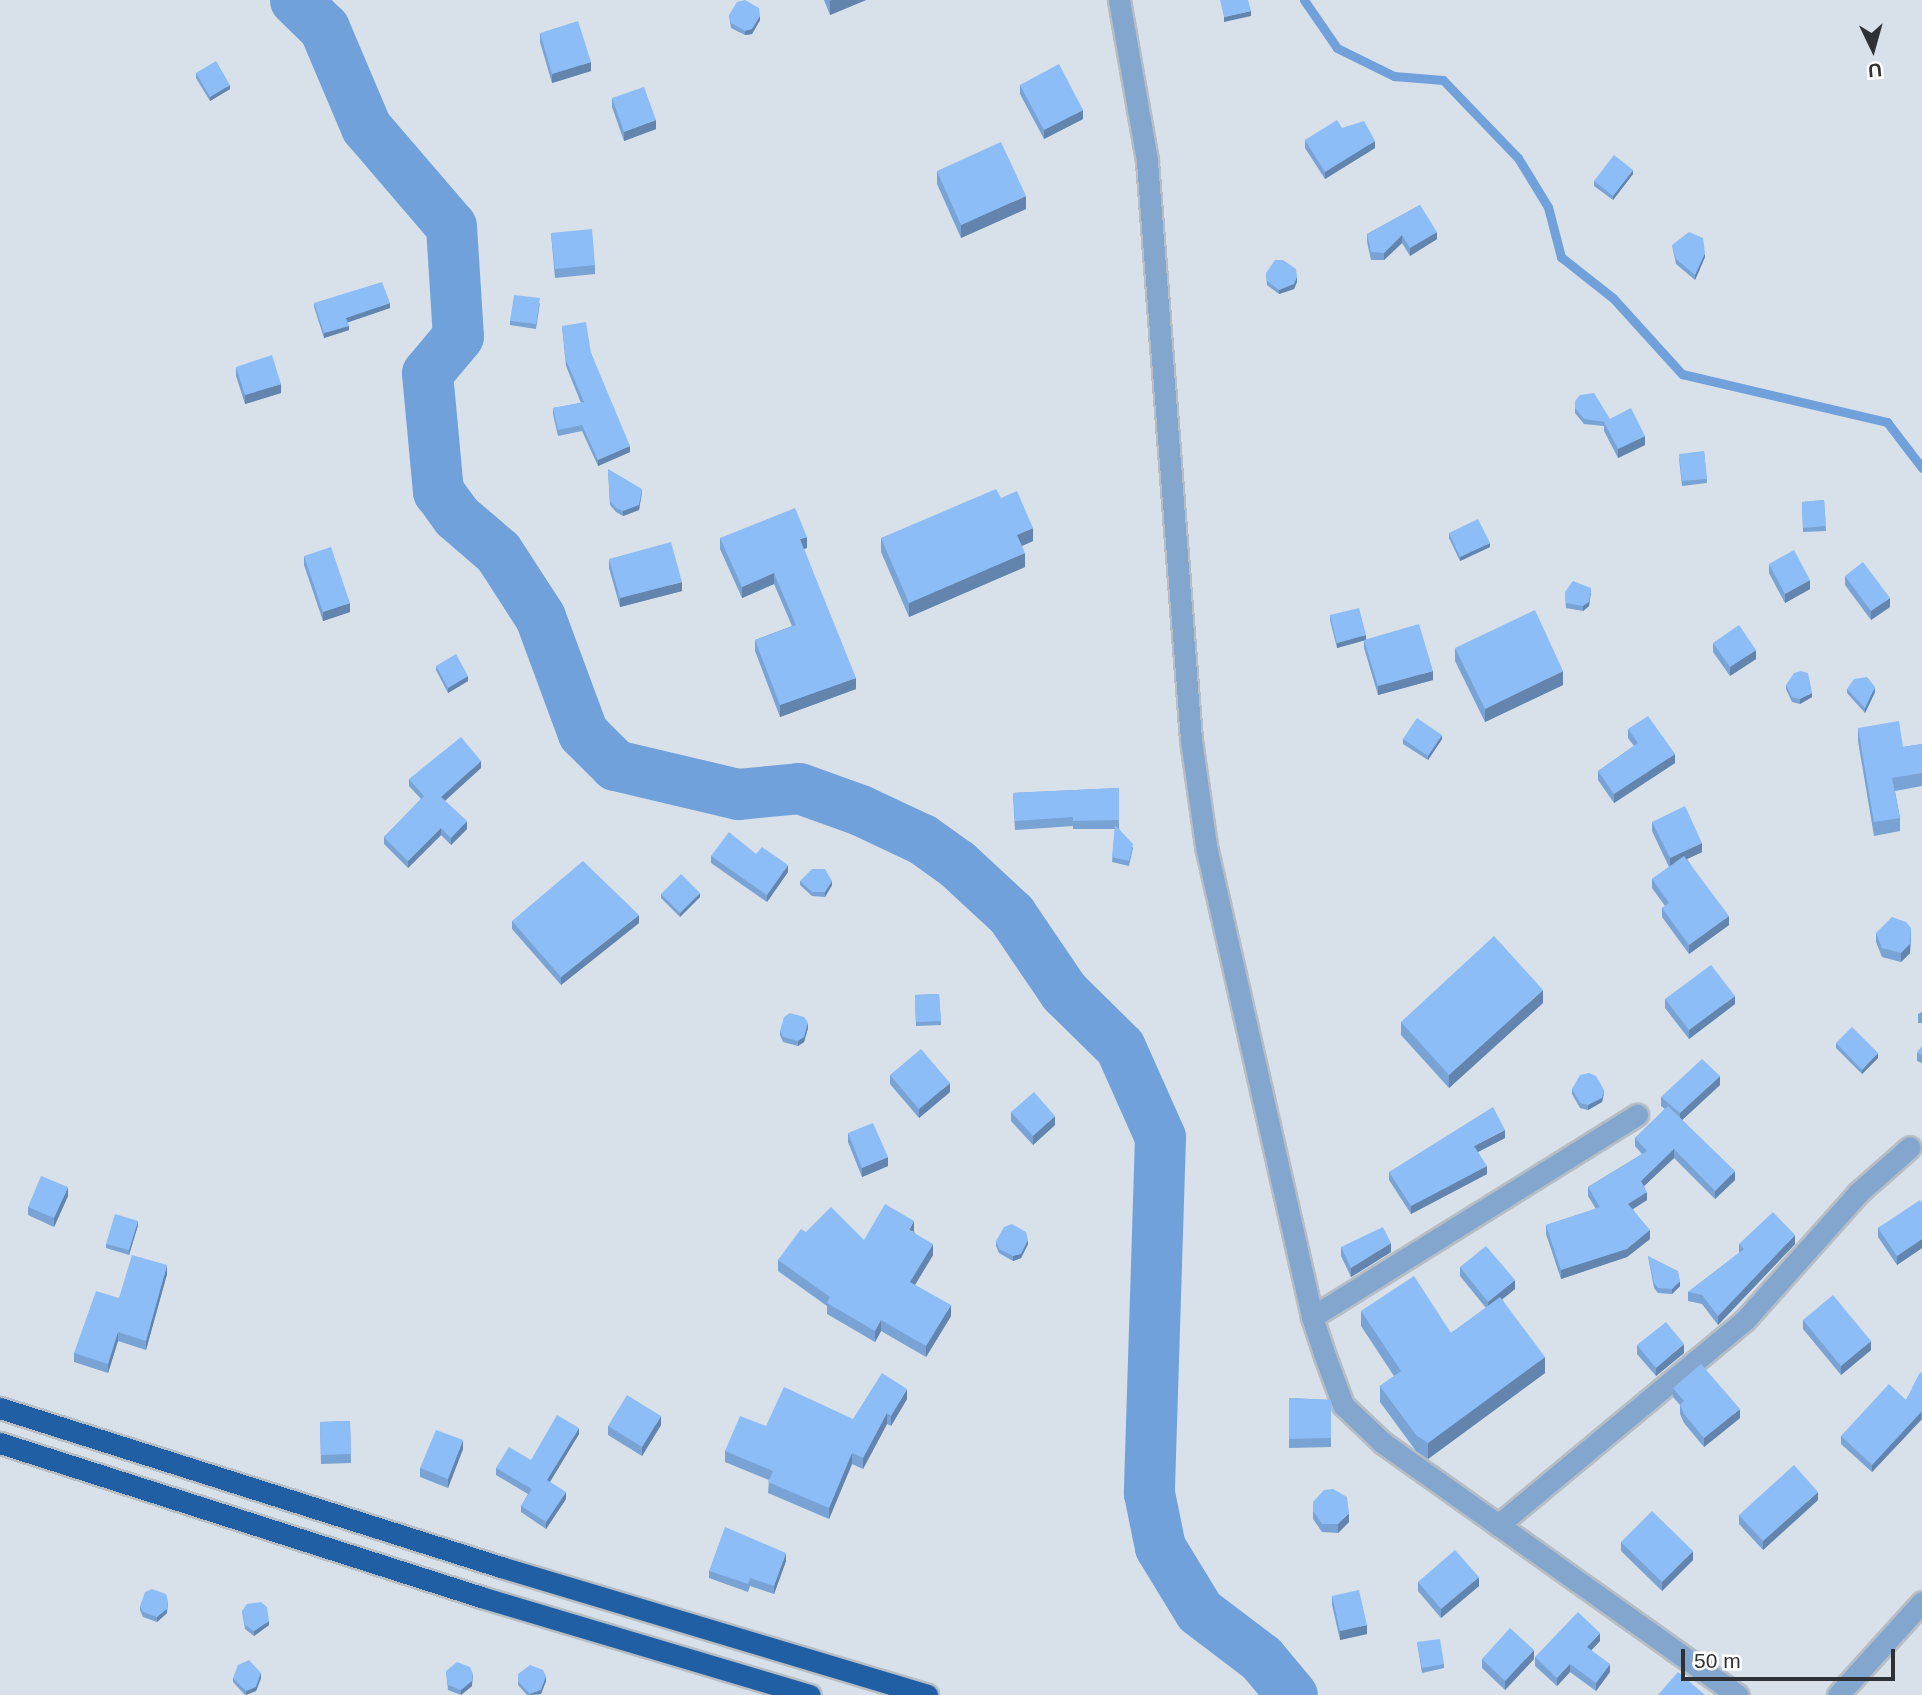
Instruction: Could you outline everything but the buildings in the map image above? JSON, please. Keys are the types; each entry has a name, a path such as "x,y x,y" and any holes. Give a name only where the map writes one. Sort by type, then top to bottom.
{"highway":[{"path":"0,1408 501,1567 928,1695"},
{"path":"0,1443 481,1597 810,1695"}],"street":[{"path":"1119,0 1147,161 1191,740 1206,846 1312,1318 1343,1405 1383,1443 1738,1695"},
{"path":"1312,1318 1637,1115"},
{"path":"1498,1525 1745,1320 1858,1193 1910,1147"},
{"path":"1838,1695 1922,1602"}],"waterway":[{"path":"295,0 324,28 366,127 451,226 458,336 427,373 438,491 456,516 498,552 540,617 583,733 615,765 738,794 799,788 860,810 922,839 957,864 1011,914 1064,992 1120,1047 1160,1137 1149,1493 1160,1547 1199,1611 1261,1658 1292,1695"},
{"path":"1304,0 1337,48 1394,76 1443,80 1518,158 1548,207 1561,257 1613,298 1682,374 1887,422 1922,468"}]}
